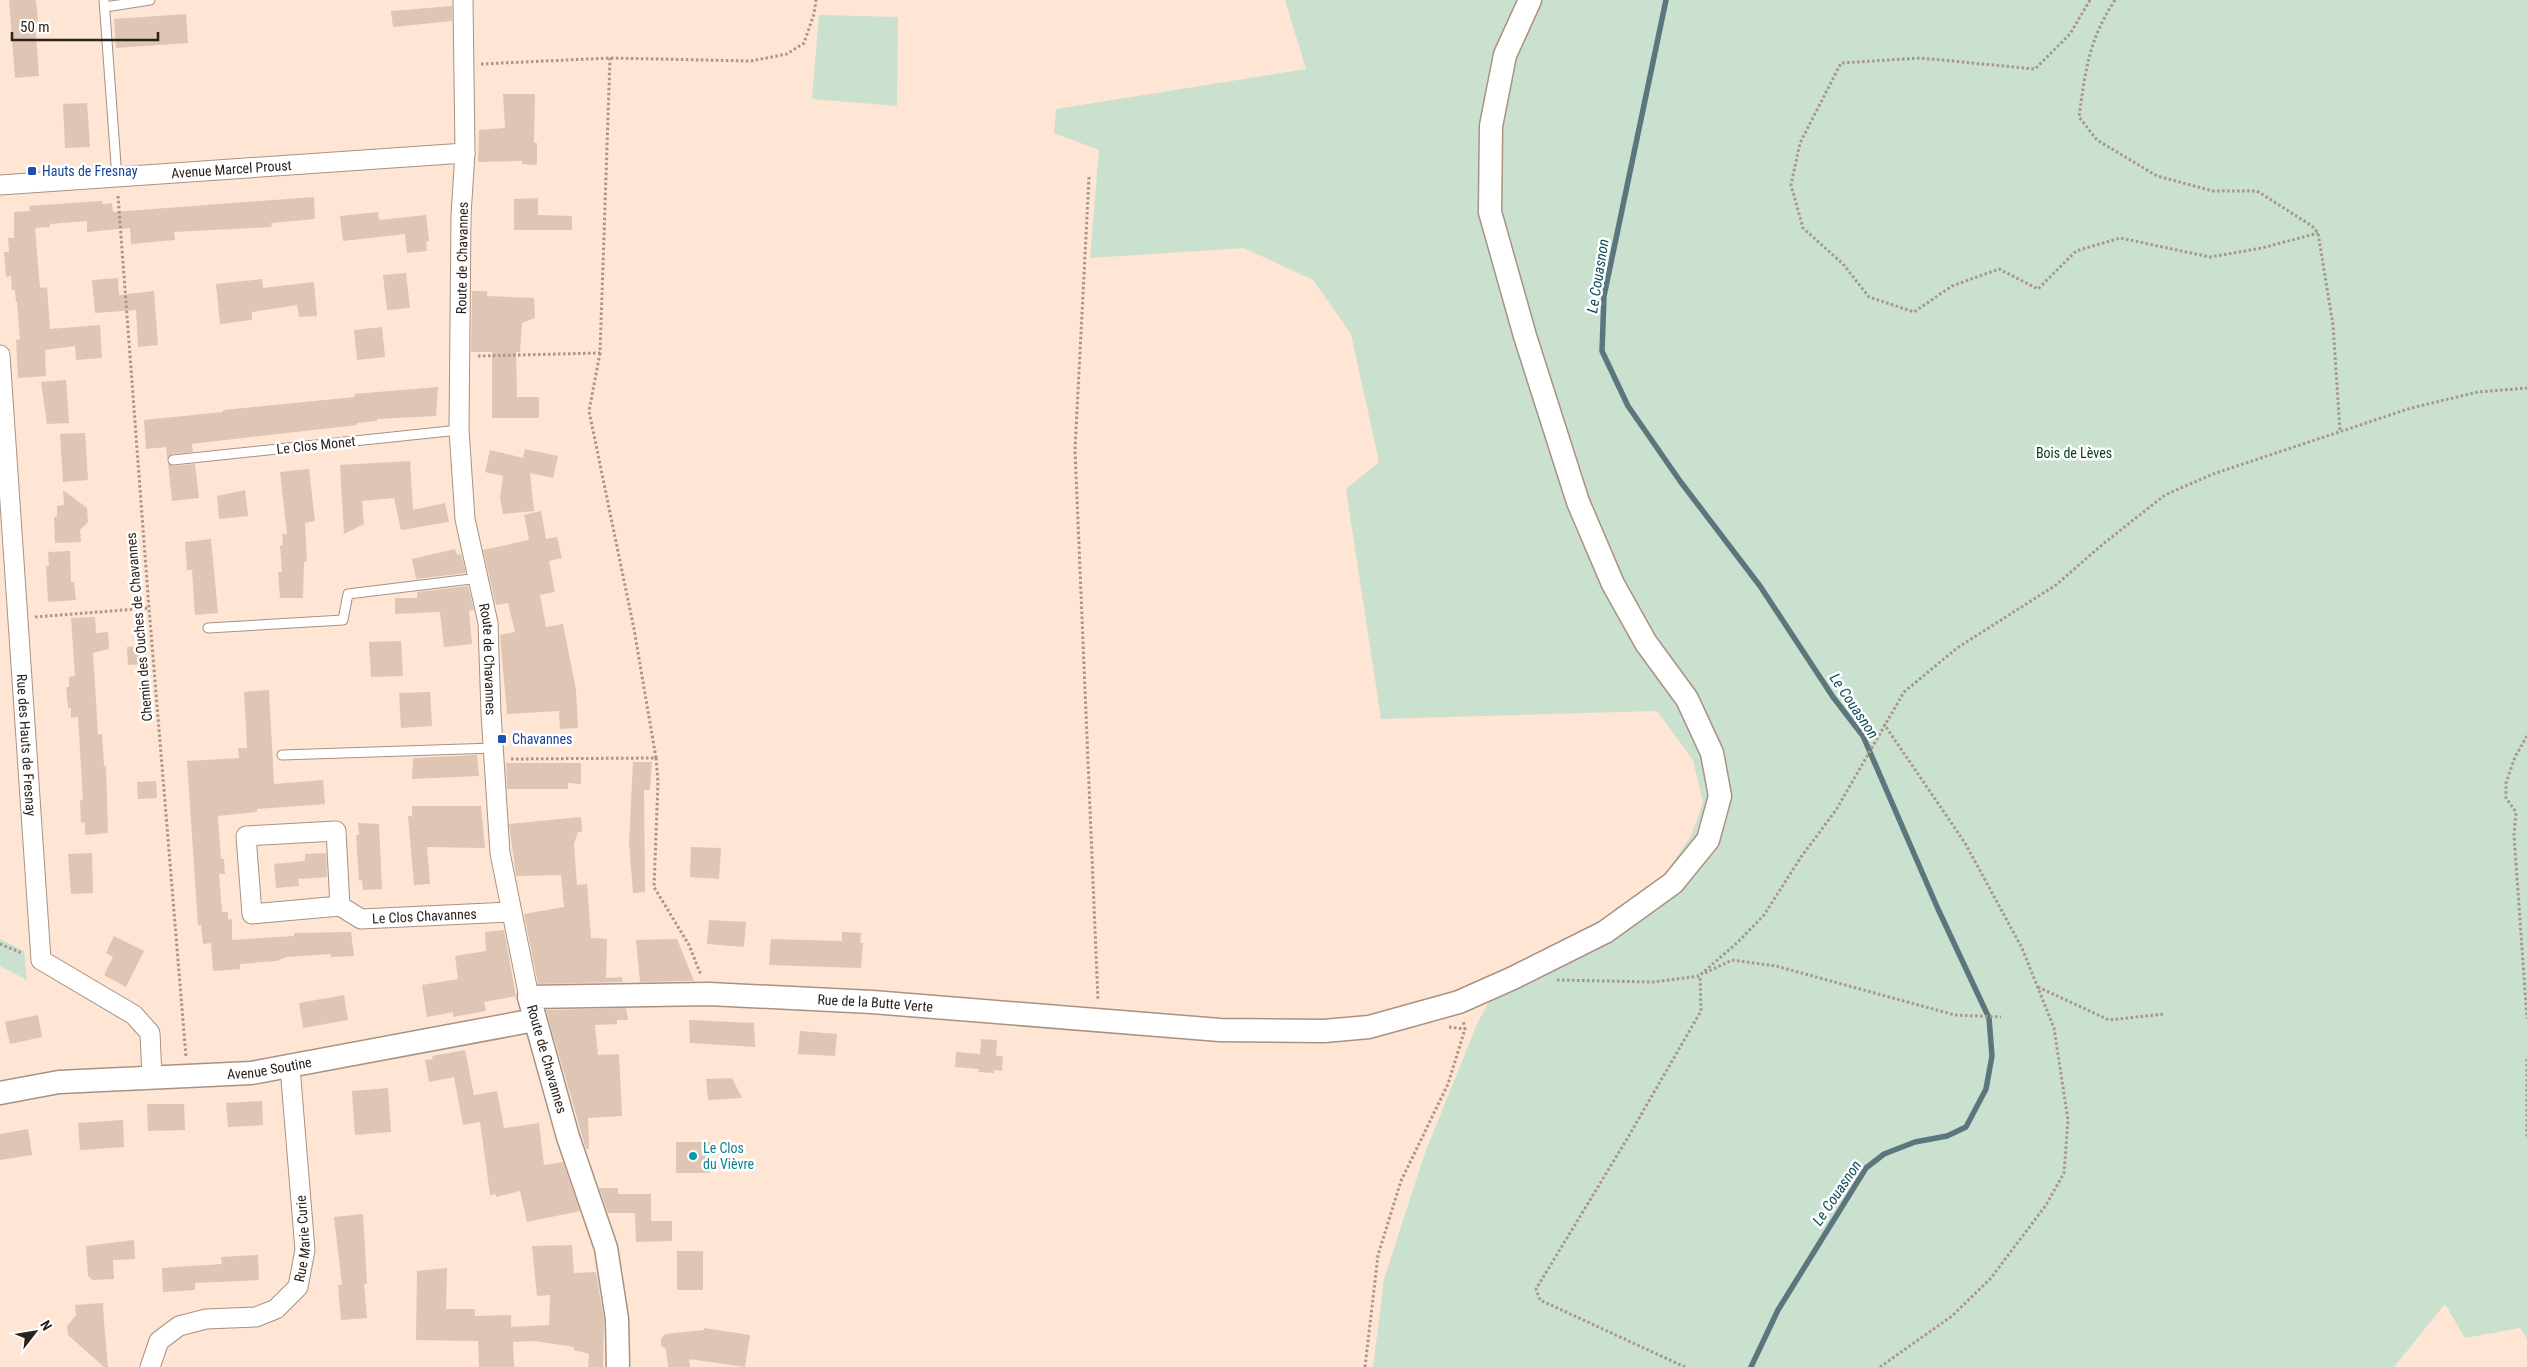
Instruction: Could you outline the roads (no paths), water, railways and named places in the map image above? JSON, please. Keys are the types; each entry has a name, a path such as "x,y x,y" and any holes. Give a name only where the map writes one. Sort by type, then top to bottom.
{"street":[{"name":"Route de Chavannes","path":"463,0 465,153 461,215 459,430 464,520 488,623 500,853 535,1020 568,1137 606,1248 616,1319 618,1367"},
{"name":"Rue de la Butte Verte","path":"529,996 709,994 872,1002 1220,1030 1324,1031 1369,1027 1459,1002 1513,978 1605,932 1673,883 1708,840 1720,796 1712,753 1687,699 1646,643 1613,584 1578,502 1525,336 1490,212 1491,126 1505,55 1530,0"},
{"name":"Avenue Marcel Proust","path":"0,185 465,153"},
{"name":"Rue des Hauts de Fresnay","path":"0,355 41,960 134,1015 140,1021 150,1033 152,1077"},
{"path":"336,831 340,906 252,914 246,836 336,831"},
{"name":"Le Clos Chavannes","path":"340,906 361,920 511,912"},
{"name":"Avenue Soutine","path":"0,1093 59,1082 251,1073 535,1020"},
{"name":"Rue Marie Curie","path":"150,1367 159,1342 178,1326 206,1320 256,1317 276,1309 298,1287 305,1250 290,1067"}],"lane":[{"path":"117,178 105,4 150,0"},
{"name":"Le Clos Monet","path":"173,460 459,430"},
{"path":"208,628 343,620 348,594 479,578"},
{"path":"282,755 494,753"}],"waterway":[{"name":"Le Couasnon","path":"1666,0 1604,296 1602,351 1628,406 1680,481 1760,586 1833,697 1863,736 1938,909 1989,1018 1992,1056 1986,1089 1966,1127 1947,1136 1915,1142 1884,1154 1866,1168 1778,1310 1751,1367"}],"place":[{"name":"Hauts de Fresnay","path":"32,171"},
{"name":"Chavannes","path":"502,739"},
{"name":"Le Clos du Vièvre","path":"693,1156"}],"park label":[{"name":"Bois de Lèves","path":"2074,453"}]}
